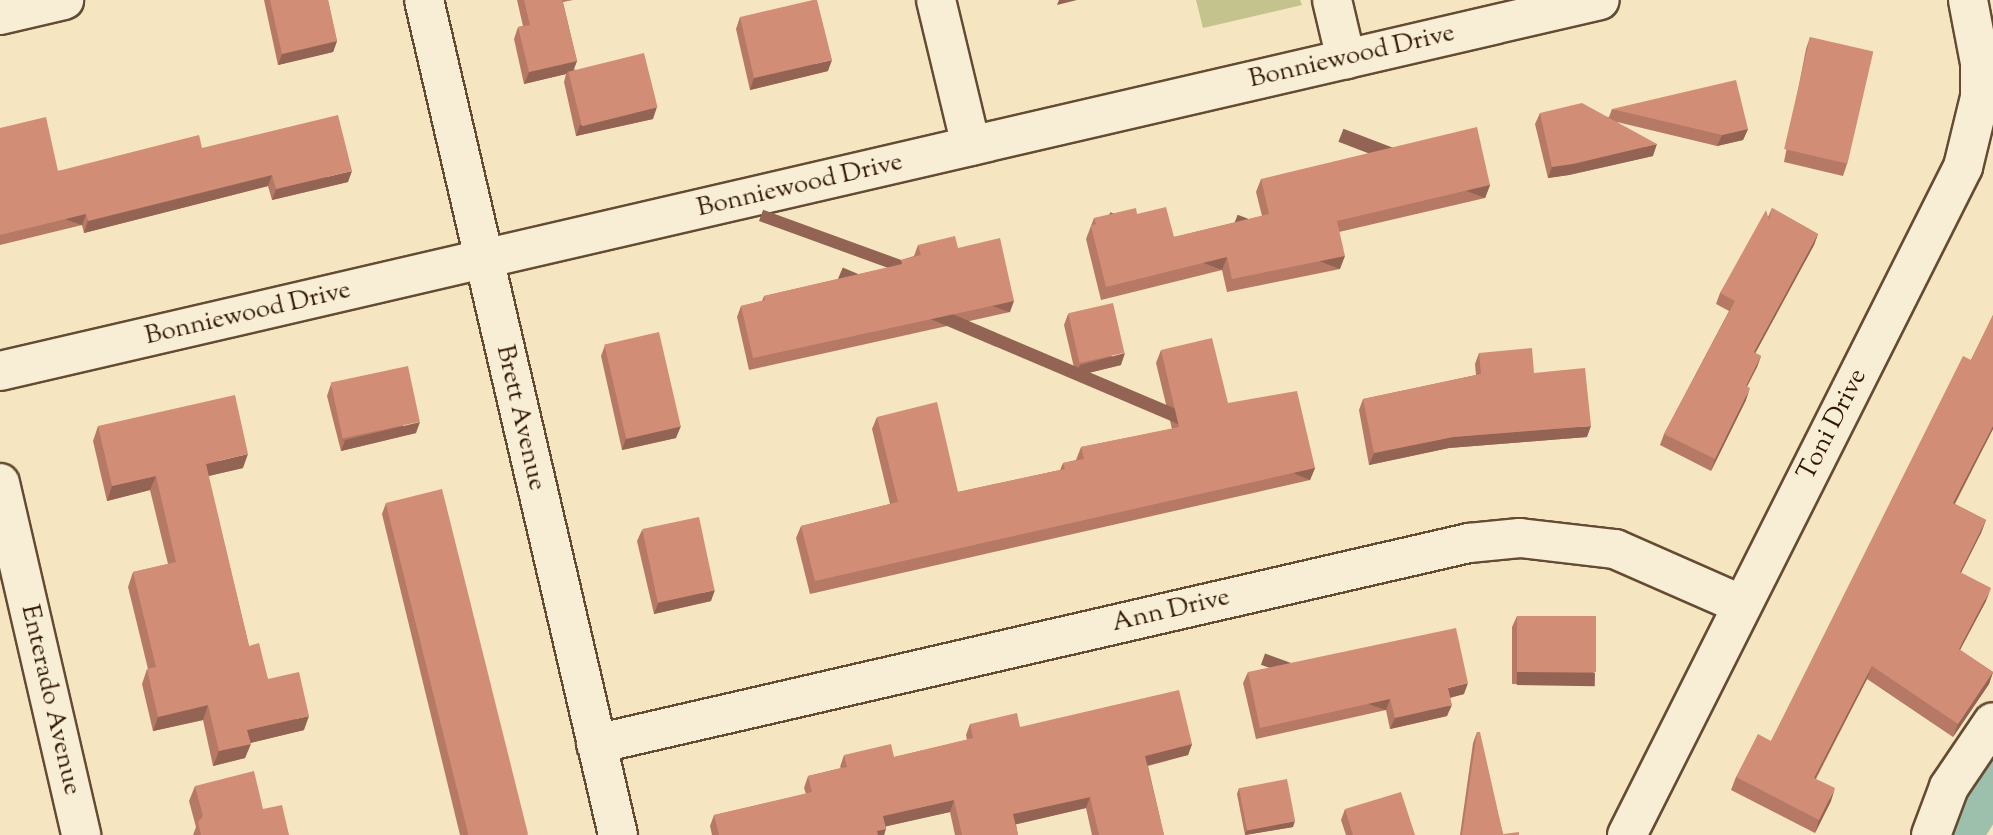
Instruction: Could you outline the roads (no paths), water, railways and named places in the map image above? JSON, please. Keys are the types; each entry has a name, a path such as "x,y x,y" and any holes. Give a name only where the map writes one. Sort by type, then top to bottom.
{"street":[{"path":"0,15 64,0"},
{"name":"Brett Avenue","path":"424,0 618,835"},
{"path":"936,0 971,146"},
{"path":"1332,0 1346,59"},
{"name":"Bonniewood Drive","path":"0,371 1600,0"},
{"name":"Toni Drive","path":"1627,835 1740,604 1964,167 1980,97 1980,63 1968,0"},
{"name":"Enterado Avenue","path":"0,483 81,835"},
{"name":"Ann Drive","path":"596,744 1469,543 1520,538 1615,549 1740,604"},
{"path":"1931,835 1949,787 1993,722"}],"waterway":[{"path":"1959,835 1993,782"}]}
